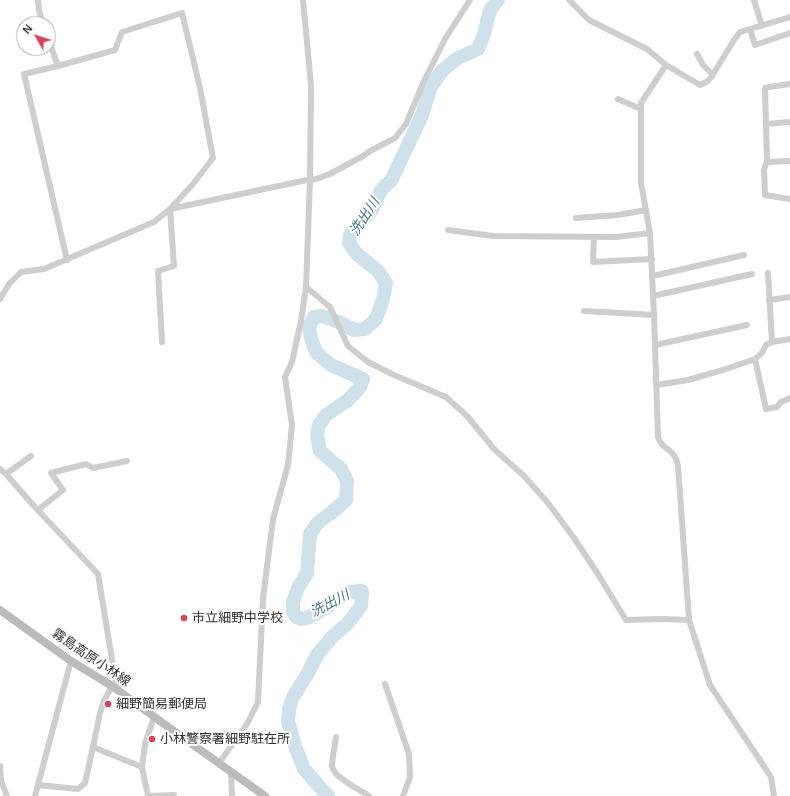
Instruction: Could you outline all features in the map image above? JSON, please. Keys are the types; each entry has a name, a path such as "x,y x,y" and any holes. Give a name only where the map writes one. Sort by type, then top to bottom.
{"main road":[{"name":"霧島高原小林線","path":"0,610 71,661 115,688 266,796"}],"street":[{"path":"38,0 41,16"},
{"path":"219,763 247,724 258,702 264,591 274,519 288,465 292,425 286,377 294,355 306,287 310,180 311,85 302,0"},
{"path":"170,209 316,179 330,174 395,138 406,124 424,80 445,39 470,0"},
{"path":"569,0 589,20 647,49 666,64 700,85 708,81 713,75 740,32 790,17"},
{"path":"754,0 762,26"},
{"path":"0,299 9,284 21,272 44,270 67,260 154,222 170,209 193,184 213,158 200,88 182,13 122,32 115,50 24,74 67,260"},
{"path":"750,29 755,45 790,33"},
{"path":"697,54 703,65 713,75"},
{"path":"54,56 58,66"},
{"path":"666,64 641,103 641,183 650,233 652,259 658,437 660,443 672,452 676,458 678,466 689,620 710,685 771,777 774,796"},
{"path":"790,84 765,88 767,162 764,169 765,195 790,199"},
{"path":"618,99 641,109"},
{"path":"766,124 790,122"},
{"path":"767,162 790,161"},
{"path":"162,342 158,271 174,266 170,209"},
{"path":"576,218 618,215 646,210"},
{"path":"448,230 493,236 616,237 650,233"},
{"path":"594,237 593,262 652,259"},
{"path":"652,276 744,255"},
{"path":"768,273 772,342"},
{"path":"653,296 752,274"},
{"path":"306,287 330,307 348,346 368,362 394,375 446,397 468,417 494,449 524,476 548,503 574,538 626,620 689,620"},
{"path":"769,300 790,297"},
{"path":"584,311 654,316"},
{"path":"655,345 747,324"},
{"path":"657,385 688,380 723,370 754,359 762,353 766,345 772,342 790,339"},
{"path":"754,359 766,408 777,407 781,402 790,398"},
{"path":"6,474 31,456"},
{"path":"38,510 63,490 51,474 86,464 93,468 127,461"},
{"path":"0,469 98,574 115,688 104,701 100,713 85,783 78,789 38,784"},
{"path":"35,796 71,661"},
{"path":"385,684 408,754 410,777 403,796"},
{"path":"148,796 142,767 145,744 154,717"},
{"path":"336,737 332,767 338,776 345,782 369,796"},
{"path":"93,747 142,767"},
{"path":"0,766 1,781 7,796"},
{"path":"231,771 232,796"},
{"path":"151,796 174,795"}],"waterway":[{"name":"洗出川","path":"328,796 304,769 295,746 288,721 289,709 293,697 317,655 332,637 348,623 361,606 362,591 348,592 327,607 307,618 302,619 296,617 293,612 293,602 298,588 307,573 310,534 320,521 346,500 347,481 341,469 320,451 317,435 319,425 326,415 348,400 360,387 363,379 331,365 316,352 309,327 314,317 322,316 341,323 354,330 365,329 376,319 383,299 386,283 379,272 357,254 349,243 350,235 372,210 381,190 391,181 422,115 431,86 442,71 456,59 478,49 484,34 490,10 498,0"}],"place":[{"name":"市立細野中学校","path":"184,618"},
{"name":"細野簡易郵便局","path":"108,704"},
{"name":"小林警察署細野駐在所","path":"152,739"}]}
